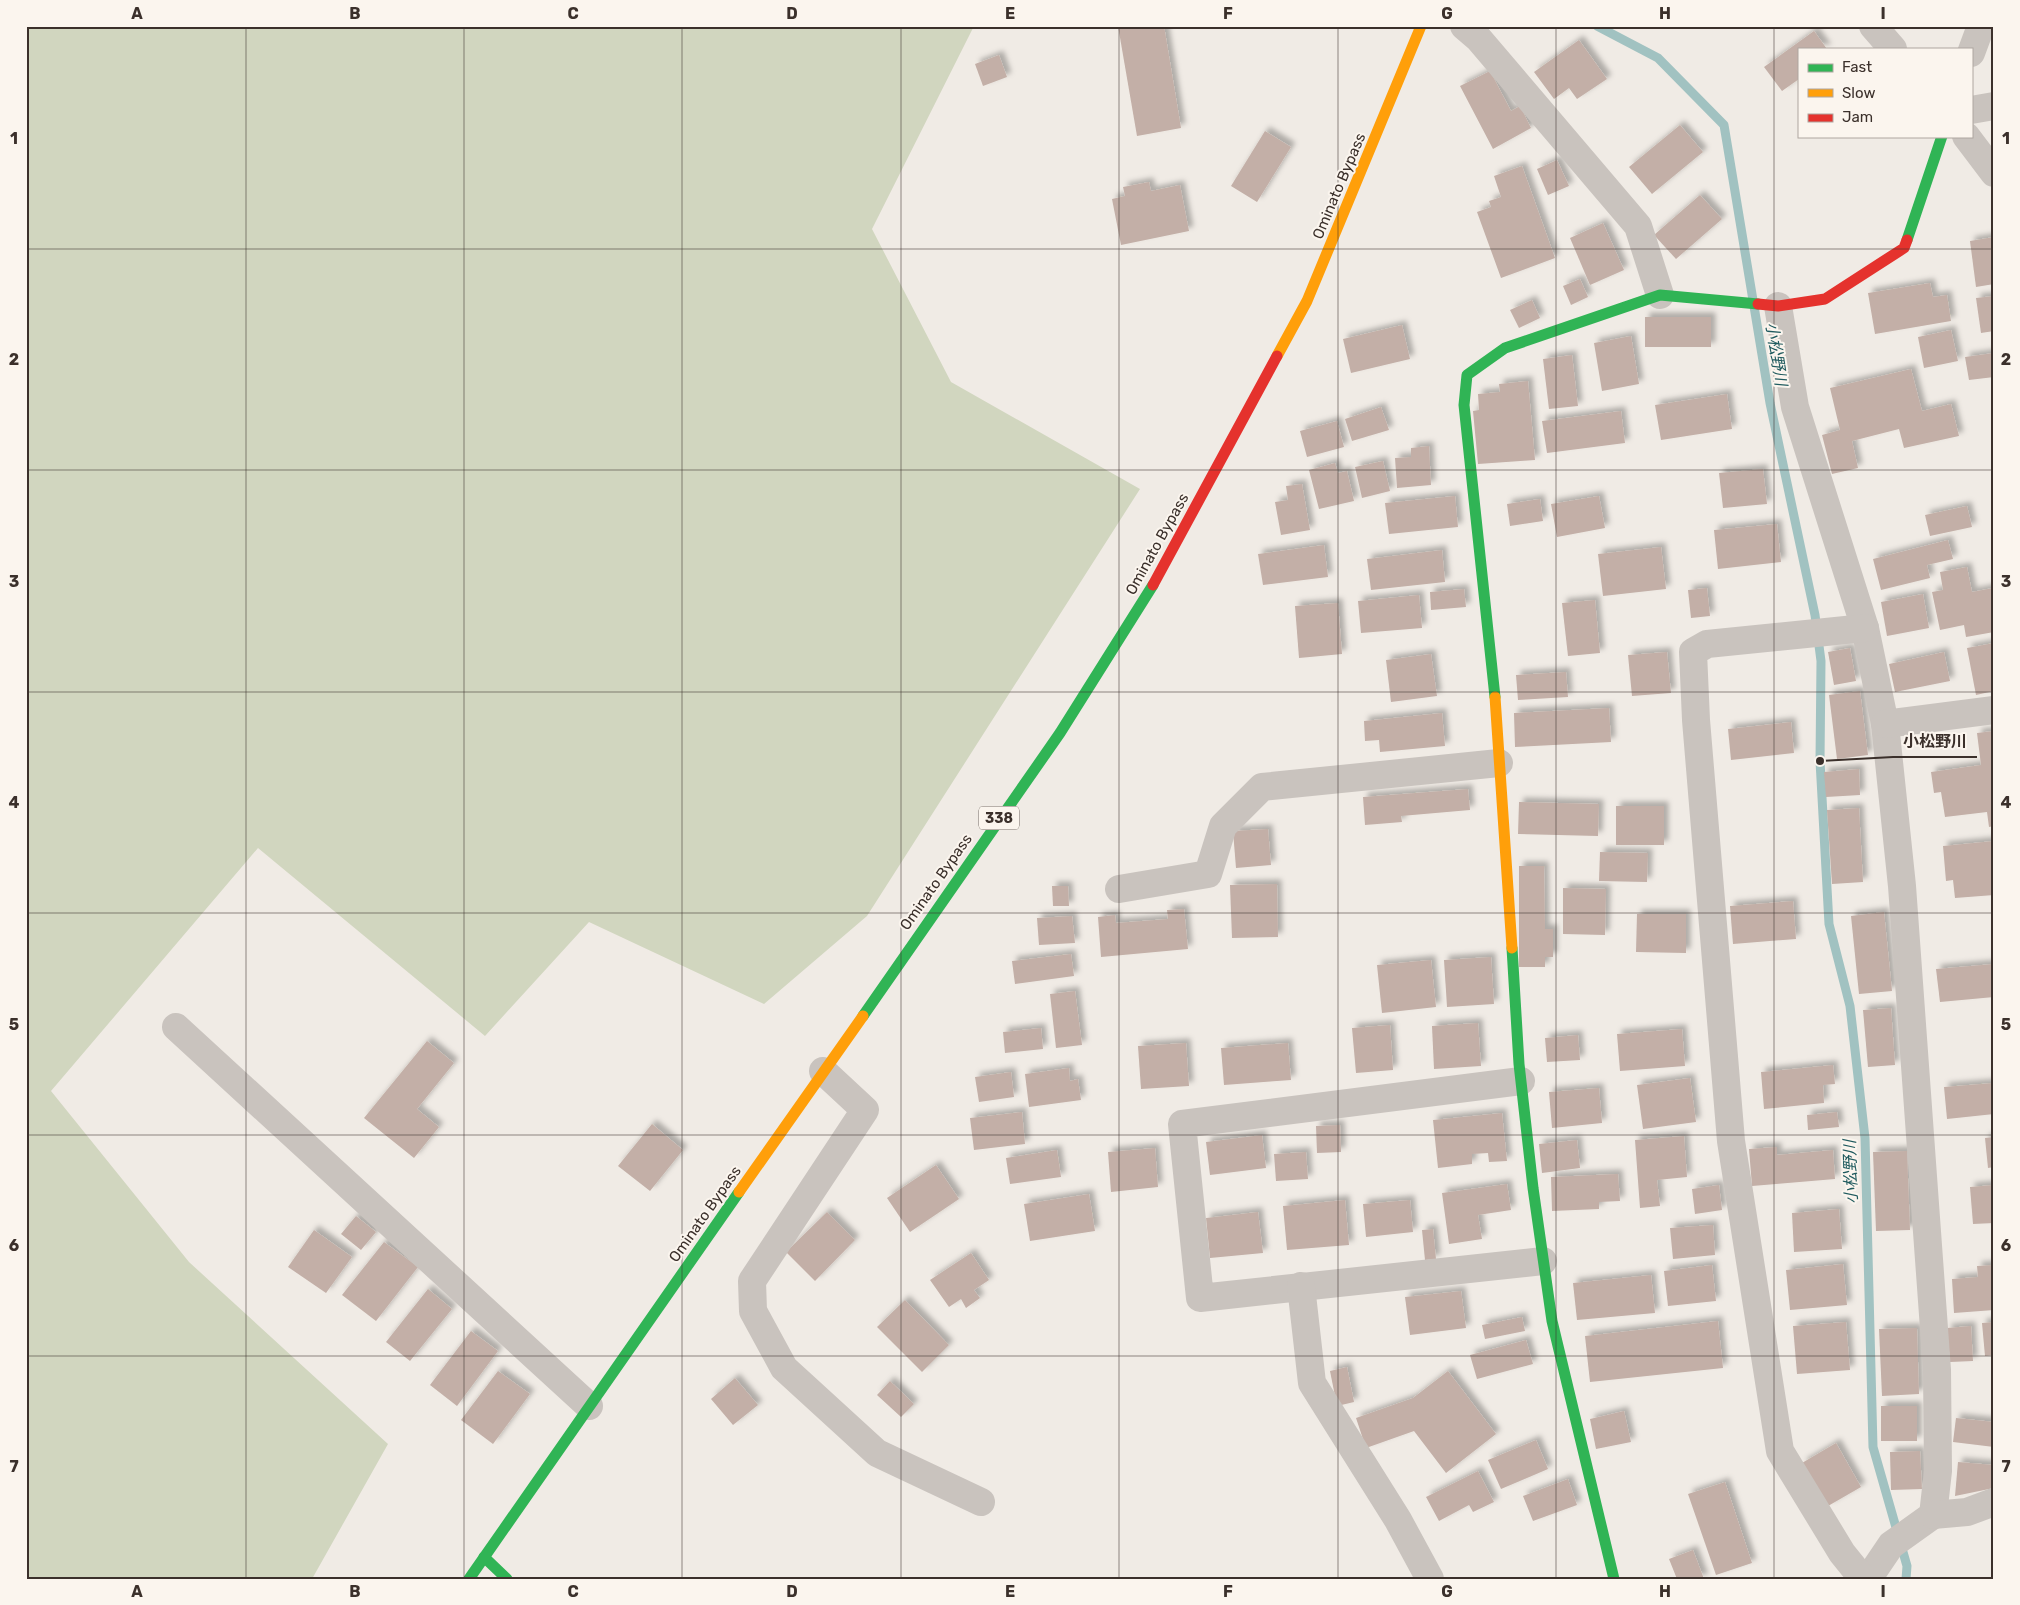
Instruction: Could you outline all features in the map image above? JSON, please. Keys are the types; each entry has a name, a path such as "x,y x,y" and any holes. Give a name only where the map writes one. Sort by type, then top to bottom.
{"main road":[{"name":"Ominato Bypass","path":"469,1579 1060,733 1157,578 1307,301 1421,26"},
{"path":"1614,1579 1552,1321 1532,1188 1521,1081 1497,713 1464,405 1467,375 1505,348 1660,295 1772,306 1825,299 1904,248 1941,138"},
{"path":"484,1557 507,1579"}],"street":[{"path":"1464,26 1478,38 1638,226 1660,295"},
{"path":"1874,26 1892,48"},
{"path":"1972,50 1981,26"},
{"path":"1972,110 1994,106"},
{"path":"1968,138 1994,173"},
{"path":"1772,306 1795,406 1864,628 1885,724 1902,886 1937,1370 1938,1471 1922,1522"},
{"path":"1863,1579 1842,1553 1780,1451 1731,1141 1696,720 1693,652 1707,644 1864,628"},
{"path":"1885,724 1994,710"},
{"path":"1119,889 1208,874 1223,826 1262,787 1500,763"},
{"path":"176,1027 590,1406"},
{"path":"823,1071 865,1110 752,1281 753,1311 784,1368 877,1453 981,1502"},
{"path":"1521,1081 1182,1124 1200,1298 1543,1261"},
{"path":"1302,1286 1312,1383 1398,1520 1430,1579"},
{"path":"1868,1579 1890,1545 1922,1522 1967,1512 1994,1502"}],"green space":[{"path":"26,26 974,26 872,229 951,382 1140,489 867,916 764,1004 589,922 485,1036 258,848 51,1091 189,1262 388,1444 312,1579 26,1579"}],"building":[{"path":"1118,26 1164,26 1181,128 1137,136"},
{"path":"1814,31 1826,48 1798,48 1798,80 1782,91 1764,67"},
{"path":"1579,40 1607,79 1577,99 1569,88 1554,99 1534,72"},
{"path":"999,55 1007,77 983,86 975,64"},
{"path":"1490,71 1511,111 1520,106 1531,128 1493,149 1460,86"},
{"path":"1680,125 1703,152 1652,194 1629,167"},
{"path":"1265,131 1291,147 1257,202 1231,186"},
{"path":"1557,160 1569,186 1548,195 1537,169"},
{"path":"1522,166 1555,258 1501,278 1477,212 1491,207 1489,201 1501,197 1494,176"},
{"path":"1149,182 1151,191 1180,185 1189,231 1121,245 1112,199 1125,196 1123,187"},
{"path":"1700,195 1722,219 1676,259 1654,235"},
{"path":"1603,223 1624,270 1590,285 1570,238"},
{"path":"1994,237 1994,284 1976,287 1970,241"},
{"path":"1580,279 1588,297 1571,305 1563,286"},
{"path":"1930,283 1933,297 1947,295 1951,321 1875,334 1868,293"},
{"path":"1994,296 1994,331 1981,333 1976,298"},
{"path":"1532,300 1540,318 1519,328 1510,310"},
{"path":"1645,317 1711,317 1711,347 1645,347"},
{"path":"1402,325 1410,359 1351,373 1343,339"},
{"path":"1951,330 1958,361 1924,368 1918,337"},
{"path":"1631,336 1639,384 1602,391 1594,343"},
{"path":"1994,353 1994,377 1969,380 1965,357"},
{"path":"1572,355 1578,406 1549,409 1543,359"},
{"path":"1911,369 1922,411 1951,404 1959,436 1904,448 1899,429 1852,441 1858,468 1832,474 1822,435 1840,430 1830,388"},
{"path":"1528,381 1535,460 1478,464 1473,411 1479,410 1478,394 1500,392 1499,384"},
{"path":"1727,394 1732,429 1661,440 1655,405"},
{"path":"1381,407 1389,430 1352,441 1345,419"},
{"path":"1621,411 1625,443 1547,453 1542,421"},
{"path":"1337,421 1344,447 1307,457 1300,431"},
{"path":"1429,446 1431,485 1397,488 1395,458 1411,457 1411,448"},
{"path":"1383,461 1390,491 1362,498 1355,467"},
{"path":"1335,463 1338,473 1347,471 1354,501 1319,509 1309,470"},
{"path":"1763,469 1767,504 1723,508 1719,473"},
{"path":"1302,484 1310,530 1281,535 1275,502 1288,500 1286,486"},
{"path":"1455,496 1458,527 1389,534 1385,503"},
{"path":"1599,496 1605,528 1557,537 1551,504"},
{"path":"1540,499 1543,521 1510,526 1507,504"},
{"path":"1967,506 1972,527 1930,536 1925,515"},
{"path":"1777,524 1781,562 1718,569 1714,530"},
{"path":"1948,540 1953,559 1927,565 1930,578 1881,590 1873,559"},
{"path":"1324,545 1328,577 1263,585 1258,554"},
{"path":"1661,547 1666,589 1603,596 1598,554"},
{"path":"1442,550 1445,582 1371,590 1367,559"},
{"path":"1967,567 1972,592 1993,588 1994,632 1966,637 1964,625 1940,630 1932,592 1943,590 1940,572"},
{"path":"1707,588 1710,616 1691,618 1688,590"},
{"path":"1464,589 1466,607 1431,610 1430,592"},
{"path":"1923,594 1929,628 1887,636 1881,602"},
{"path":"1419,595 1422,628 1361,633 1358,601"},
{"path":"1595,600 1600,653 1568,656 1562,603"},
{"path":"1338,603 1342,654 1299,658 1295,606"},
{"path":"1994,643 1994,691 1976,695 1967,648"},
{"path":"1850,648 1856,681 1834,685 1828,652"},
{"path":"1667,652 1671,693 1632,696 1628,655"},
{"path":"1944,652 1950,681 1895,692 1889,664"},
{"path":"1431,654 1437,696 1391,702 1386,660"},
{"path":"1566,672 1568,697 1518,700 1516,675"},
{"path":"1860,691 1868,755 1837,759 1829,695"},
{"path":"1609,708 1611,742 1515,747 1514,713"},
{"path":"1442,713 1445,746 1380,752 1379,740 1365,741 1364,721"},
{"path":"1791,722 1794,753 1731,760 1728,729"},
{"path":"1994,731 1994,826 1989,827 1987,812 1945,817 1941,792 1934,793 1931,772 1981,765 1977,733"},
{"path":"1859,769 1860,795 1826,797 1824,772"},
{"path":"1468,789 1470,810 1401,816 1402,822 1365,825 1363,797"},
{"path":"1519,802 1599,804 1598,836 1518,834"},
{"path":"1616,806 1664,806 1664,845 1616,845"},
{"path":"1859,808 1863,882 1832,884 1827,810"},
{"path":"1268,829 1271,865 1236,868 1233,831"},
{"path":"1994,841 1994,895 1955,898 1953,880 1946,881 1943,846"},
{"path":"1600,852 1648,853 1647,882 1599,881"},
{"path":"1519,866 1544,866 1545,929 1553,929 1553,957 1545,957 1545,967 1519,967"},
{"path":"1277,884 1278,937 1232,938 1230,885"},
{"path":"1052,886 1068,886 1069,906 1053,906"},
{"path":"1563,888 1606,889 1605,935 1563,934"},
{"path":"1793,901 1796,939 1733,944 1730,906"},
{"path":"1184,909 1188,949 1101,957 1098,917 1115,915 1116,923 1168,919 1167,910"},
{"path":"1884,912 1892,991 1859,994 1851,916"},
{"path":"1637,914 1686,914 1686,953 1636,952"},
{"path":"1072,916 1075,943 1039,945 1037,918"},
{"path":"1071,954 1074,976 1015,984 1012,961"},
{"path":"1491,957 1494,1004 1447,1007 1444,960"},
{"path":"1431,960 1436,1007 1382,1013 1377,965"},
{"path":"1994,964 1994,997 1940,1002 1936,969"},
{"path":"1075,991 1082,1045 1056,1048 1050,994"},
{"path":"1891,1008 1895,1065 1868,1067 1863,1010"},
{"path":"1478,1023 1481,1066 1434,1069 1432,1026"},
{"path":"1390,1025 1393,1070 1356,1073 1352,1028"},
{"path":"1041,1028 1043,1049 1005,1053 1003,1032"},
{"path":"1682,1029 1685,1066 1620,1071 1617,1034"},
{"path":"1578,1035 1580,1060 1547,1062 1545,1038"},
{"path":"427,1041 454,1063 417,1109 439,1127 414,1158 364,1118"},
{"path":"1186,1043 1189,1086 1141,1089 1138,1046"},
{"path":"1288,1043 1291,1080 1224,1085 1221,1048"},
{"path":"1833,1065 1835,1084 1823,1085 1824,1103 1764,1109 1761,1072"},
{"path":"1069,1068 1070,1081 1078,1079 1081,1100 1029,1107 1025,1074"},
{"path":"1011,1072 1014,1097 979,1102 975,1077"},
{"path":"1690,1078 1696,1122 1643,1129 1637,1085"},
{"path":"1994,1083 1994,1114 1947,1119 1944,1087"},
{"path":"1599,1088 1602,1123 1552,1128 1549,1092"},
{"path":"1022,1112 1025,1144 974,1150 970,1118"},
{"path":"1837,1112 1839,1127 1808,1130 1807,1115"},
{"path":"1502,1113 1507,1161 1489,1162 1488,1153 1472,1154 1472,1164 1438,1168 1433,1120"},
{"path":"652,1124 683,1150 650,1191 618,1166"},
{"path":"1340,1125 1341,1152 1317,1153 1316,1126"},
{"path":"1262,1135 1266,1168 1210,1175 1206,1142"},
{"path":"1684,1136 1687,1177 1657,1180 1660,1206 1640,1208 1635,1140"},
{"path":"1994,1137 1994,1167 1988,1168 1985,1138"},
{"path":"1577,1140 1580,1168 1542,1173 1539,1144"},
{"path":"1777,1147 1777,1155 1833,1150 1835,1179 1752,1186 1749,1149"},
{"path":"1155,1148 1158,1187 1111,1192 1108,1152"},
{"path":"1057,1150 1061,1177 1010,1184 1006,1158"},
{"path":"1907,1151 1910,1230 1876,1231 1873,1152"},
{"path":"1306,1152 1308,1179 1276,1181 1274,1154"},
{"path":"936,1165 959,1199 910,1232 887,1198"},
{"path":"1618,1174 1620,1201 1599,1202 1599,1209 1552,1211 1551,1177"},
{"path":"1507,1184 1511,1210 1478,1215 1482,1239 1449,1244 1442,1193"},
{"path":"1719,1185 1722,1210 1695,1214 1692,1189"},
{"path":"1994,1185 1994,1223 1973,1224 1970,1187"},
{"path":"1089,1194 1095,1231 1030,1241 1024,1204"},
{"path":"1345,1200 1349,1245 1287,1250 1283,1206"},
{"path":"1410,1200 1413,1232 1366,1237 1363,1204"},
{"path":"1839,1209 1842,1249 1794,1252 1792,1213"},
{"path":"827,1212 855,1240 815,1281 786,1252"},
{"path":"1258,1212 1263,1253 1210,1258 1206,1218"},
{"path":"356,1216 376,1232 361,1250 341,1234"},
{"path":"1713,1225 1715,1255 1673,1259 1670,1228"},
{"path":"1433,1229 1436,1259 1425,1260 1422,1230"},
{"path":"314,1230 352,1257 326,1293 288,1267"},
{"path":"384,1242 418,1267 376,1321 342,1295"},
{"path":"971,1253 989,1280 974,1290 980,1298 966,1308 961,1299 949,1307 930,1280"},
{"path":"1843,1264 1847,1305 1790,1310 1786,1270"},
{"path":"1712,1265 1716,1301 1668,1306 1664,1271"},
{"path":"1994,1265 1994,1310 1954,1313 1952,1279 1978,1277 1977,1266"},
{"path":"1651,1275 1655,1313 1577,1320 1573,1283"},
{"path":"428,1289 452,1309 410,1361 386,1342"},
{"path":"1461,1291 1466,1328 1410,1335 1405,1297"},
{"path":"905,1300 949,1345 922,1372 877,1327"},
{"path":"1522,1317 1525,1331 1485,1339 1482,1325"},
{"path":"1718,1321 1723,1368 1590,1382 1585,1336"},
{"path":"1846,1322 1850,1370 1797,1374 1793,1326"},
{"path":"1994,1322 1994,1355 1985,1356 1982,1323"},
{"path":"1971,1326 1973,1361 1950,1362 1947,1328"},
{"path":"1917,1328 1919,1394 1882,1396 1879,1329"},
{"path":"471,1331 498,1351 457,1406 430,1385"},
{"path":"1526,1340 1533,1364 1477,1379 1470,1355"},
{"path":"1347,1367 1354,1402 1337,1406 1330,1371"},
{"path":"498,1371 530,1394 493,1444 461,1420"},
{"path":"1448,1371 1496,1434 1446,1473 1414,1431 1366,1448 1356,1418 1413,1398"},
{"path":"735,1378 758,1405 733,1425 711,1399"},
{"path":"890,1381 914,1404 901,1417 877,1395"},
{"path":"1881,1406 1917,1406 1917,1441 1881,1441"},
{"path":"1624,1411 1631,1442 1596,1449 1590,1419"},
{"path":"1956,1418 1994,1422 1994,1447 1953,1442"},
{"path":"1536,1440 1548,1469 1501,1489 1488,1460"},
{"path":"1836,1443 1861,1487 1828,1506 1802,1463"},
{"path":"1920,1451 1922,1489 1891,1490 1890,1452"},
{"path":"1958,1462 1994,1465 1994,1488 1955,1496"},
{"path":"1478,1471 1494,1502 1473,1512 1469,1505 1439,1521 1426,1497"},
{"path":"1568,1479 1577,1505 1533,1521 1523,1496"},
{"path":"1725,1482 1752,1563 1716,1575 1688,1494"},
{"path":"1693,1550 1704,1579 1677,1579 1669,1559"}],"waterway":[{"name":"小松野川","path":"1597,26 1658,58 1724,125 1770,403 1815,615 1821,661 1820,761 1829,924 1850,1006 1865,1138 1873,1447 1907,1566 1906,1579"}],"traffic: fast":[{"path":"1907,240 1941,138"},
{"path":"1495,697 1464,405 1467,375 1505,348 1660,295 1758,304"},
{"path":"863,1016 1060,733 1153,585"},
{"path":"1512,948 1519,1064 1533,1188 1552,1321 1614,1579"},
{"path":"469,1579 739,1192"},
{"path":"484,1557 507,1579"}],"traffic: slow":[{"path":"1277,356 1307,301 1421,26"},
{"path":"1495,697 1512,948"},
{"path":"739,1192 863,1016"}],"traffic: jam":[{"path":"1758,304 1778,306 1825,299 1904,248 1907,240"},
{"path":"1153,585 1277,356"}],"place":[{"name":"小松野川","path":"1820,761"}]}
